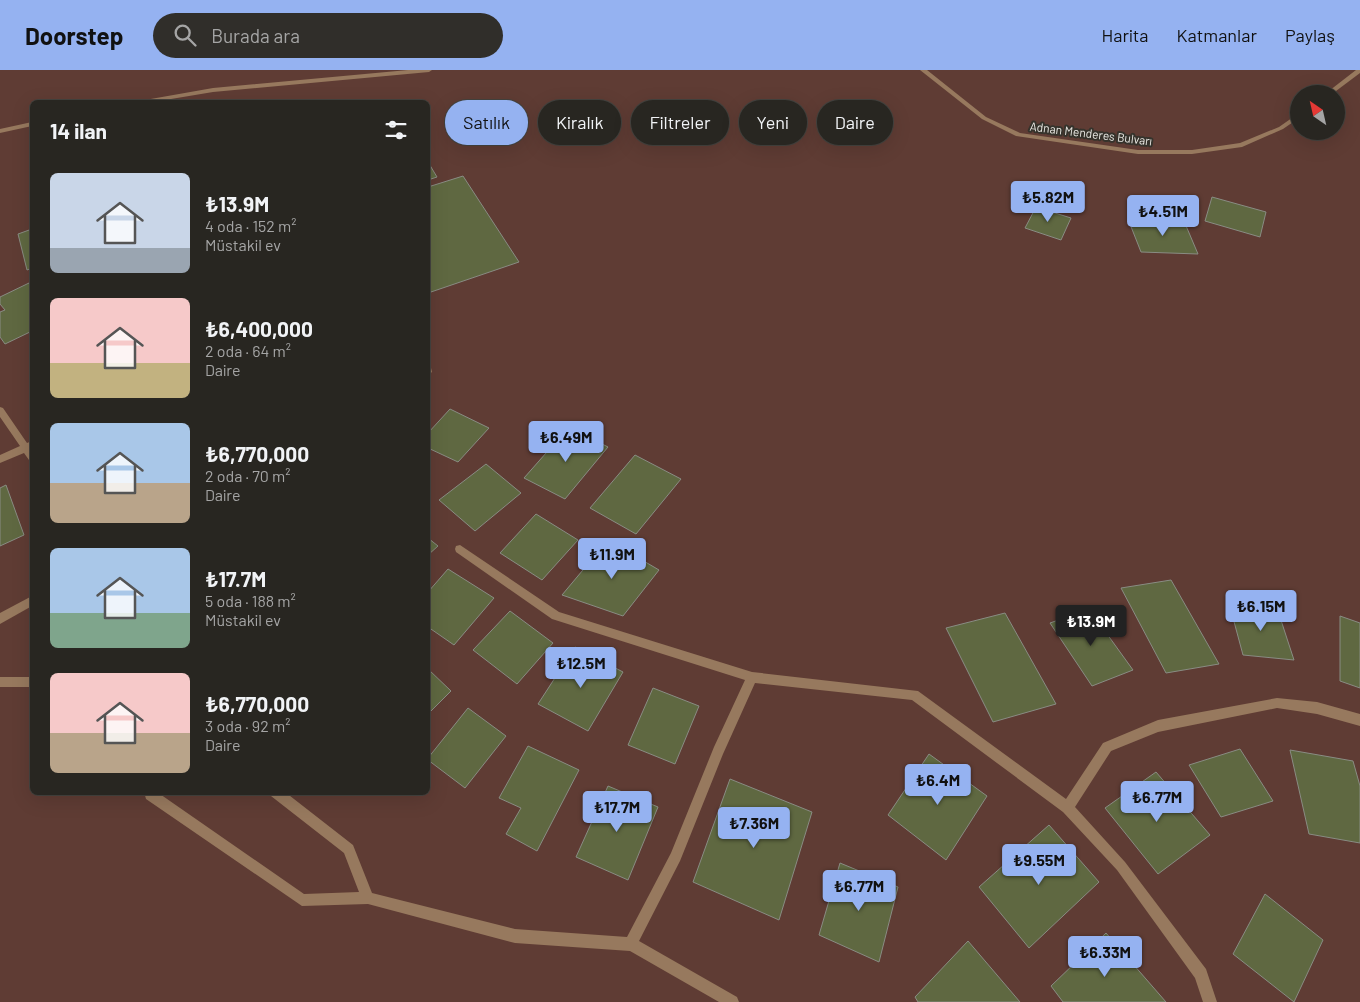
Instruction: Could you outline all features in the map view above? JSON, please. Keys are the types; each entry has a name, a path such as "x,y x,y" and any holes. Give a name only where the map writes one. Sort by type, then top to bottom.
{"street":[{"path":"156,100 213,90 429,70"},
{"name":"Adnan Menderes Bulvarı","path":"923,70 984,118 1018,135 1138,152 1192,152 1242,145 1281,128 1290,122"},
{"path":"1340,85 1360,70"},
{"path":"0,131 30,124"},
{"path":"0,410 29,446 0,459"},
{"path":"460,549 556,616 752,677 914,696 1066,808 1127,874 1201,974 1210,1002"},
{"path":"0,619 30,601"},
{"path":"631,944 676,857 718,751 752,677"},
{"path":"0,682 30,682"},
{"path":"1066,808 1107,747 1158,726 1277,703 1317,708 1360,720"},
{"path":"150,795 302,900 368,898 515,936 631,944 732,1002"},
{"path":"279,795 350,849 368,898"}],"shaded area":[{"path":"0,70 1360,70 1360,1002 0,1002"}],"building":[{"path":"430,165 437,177 430,179"},
{"path":"463,176 519,262 430,292 430,186"},
{"path":"1212,197 1266,212 1260,237 1205,221"},
{"path":"1036,207 1071,218 1061,240 1025,228"},
{"path":"1128,219 1184,221 1198,254 1141,252"},
{"path":"30,230 30,269 27,270 18,234"},
{"path":"29,283 30,285 30,332 5,344 0,337 0,312 5,310 0,304 0,297"},
{"path":"450,409 489,428 458,462 430,449 430,431"},
{"path":"569,427 608,447 565,499 524,478"},
{"path":"635,455 681,479 636,534 590,508"},
{"path":"486,464 521,493 475,531 439,500"},
{"path":"6,485 24,535 0,546 0,488"},
{"path":"536,514 578,540 542,580 500,553"},
{"path":"430,540 438,546 430,553"},
{"path":"608,540 659,570 623,616 562,595"},
{"path":"448,569 494,598 454,645 430,628 430,590"},
{"path":"1171,580 1219,664 1166,673 1121,588"},
{"path":"1229,603 1277,608 1294,660 1243,655"},
{"path":"1089,609 1133,670 1092,686 1050,623"},
{"path":"510,611 553,643 517,684 473,650"},
{"path":"1005,613 1056,704 993,722 946,628"},
{"path":"1340,616 1360,623 1360,688 1340,681"},
{"path":"575,647 623,672 588,731 538,704"},
{"path":"430,671 451,691 430,712"},
{"path":"653,688 699,706 675,764 628,745"},
{"path":"468,708 506,736 465,788 430,762 430,756"},
{"path":"528,746 579,770 537,851 506,834 521,808 499,798"},
{"path":"1240,749 1273,801 1221,817 1189,765"},
{"path":"1290,750 1353,761 1360,786 1360,843 1309,834"},
{"path":"929,754 987,796 946,860 888,815"},
{"path":"1156,772 1210,835 1158,874 1105,808"},
{"path":"730,779 812,812 779,920 693,882"},
{"path":"608,786 658,807 628,880 576,857"},
{"path":"1049,825 1099,882 1029,948 979,887"},
{"path":"840,863 898,887 879,962 819,935"},
{"path":"1265,894 1323,940 1294,1002 1233,954"},
{"path":"1106,933 1166,1002 1063,1002 1051,986"},
{"path":"968,941 1020,1002 918,1002 915,997"}]}
